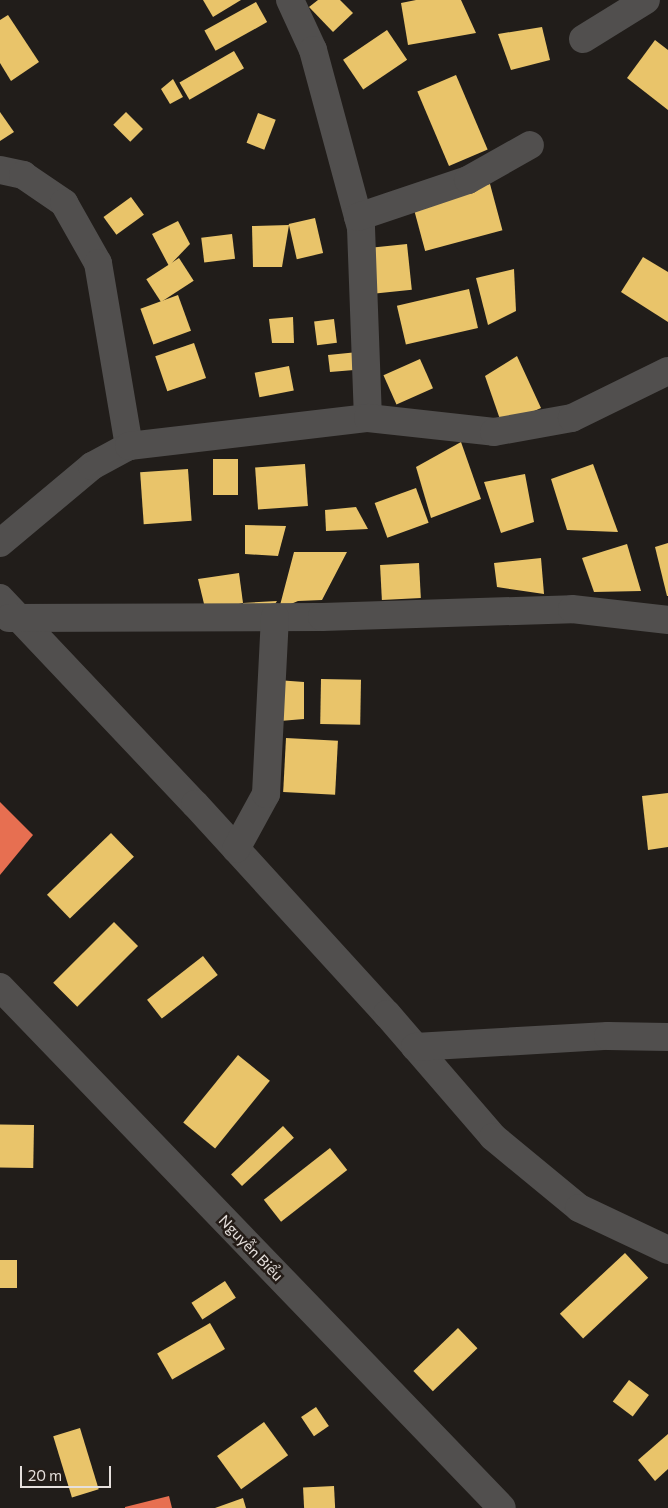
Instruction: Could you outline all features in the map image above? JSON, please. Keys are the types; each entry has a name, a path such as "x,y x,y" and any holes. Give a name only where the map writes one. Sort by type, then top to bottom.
{"street":[{"path":"290,0 314,50 358,217 368,418"},
{"path":"583,39 646,0"},
{"path":"358,217 468,180 530,145"},
{"path":"0,170 23,175 64,203 98,263 129,446"},
{"path":"0,543 92,466 129,446 368,418 494,432 572,418 668,371"},
{"path":"0,598 10,618 236,849 415,1047 493,1137 579,1208 668,1250"},
{"path":"10,618 274,617 572,609 668,620"},
{"path":"236,849 266,794 274,617"},
{"name":"Nguyễn Biểu","path":"0,987 502,1508"},
{"path":"415,1047 608,1036 668,1037"}],"building: Homes":[{"path":"203,0 241,0 213,17"},
{"path":"318,0 340,0 353,13 333,32 309,7"},
{"path":"416,0 461,0 476,33 408,45 401,3"},
{"path":"256,2 267,22 216,51 204,31"},
{"path":"8,15 39,62 11,81 0,63 0,20"},
{"path":"542,27 550,60 511,70 498,34"},
{"path":"387,30 407,60 363,89 343,60"},
{"path":"655,40 668,50 668,110 627,78"},
{"path":"234,51 244,68 189,100 179,83"},
{"path":"456,75 488,150 449,166 417,91"},
{"path":"173,79 183,97 170,104 161,89"},
{"path":"0,112 14,132 0,141"},
{"path":"126,112 143,129 130,142 113,125"},
{"path":"258,113 276,120 264,150 247,143"},
{"path":"490,184 502,230 425,251 413,205"},
{"path":"131,197 144,215 116,235 103,217"},
{"path":"315,218 323,253 297,259 289,224"},
{"path":"178,221 190,244 169,266 152,234"},
{"path":"289,225 282,267 253,267 252,226"},
{"path":"232,234 235,259 204,263 201,238"},
{"path":"407,244 412,290 373,294 368,248"},
{"path":"643,257 668,272 668,322 621,292"},
{"path":"179,258 194,281 161,302 146,279"},
{"path":"514,269 516,311 488,325 476,278"},
{"path":"469,289 478,328 406,345 397,306"},
{"path":"178,295 191,331 153,344 140,309"},
{"path":"293,317 294,343 272,343 269,319"},
{"path":"334,319 337,343 317,345 314,321"},
{"path":"194,343 206,378 167,391 155,356"},
{"path":"358,352 366,369 330,372 328,355"},
{"path":"517,356 541,408 502,425 485,376"},
{"path":"420,359 433,388 396,405 383,375"},
{"path":"289,366 294,391 259,397 255,373"},
{"path":"461,442 481,499 431,518 416,467"},
{"path":"213,459 238,459 238,495 213,495"},
{"path":"305,464 308,506 258,509 255,467"},
{"path":"593,464 618,532 567,530 551,479"},
{"path":"188,469 192,521 144,524 140,472"},
{"path":"525,474 534,522 501,533 484,482"},
{"path":"416,488 429,523 387,538 375,503"},
{"path":"356,507 368,529 326,531 325,510"},
{"path":"245,525 286,526 278,556 245,554"},
{"path":"668,543 668,596 667,596 655,547"},
{"path":"627,544 641,591 594,592 582,558"},
{"path":"294,552 347,552 322,600 298,601 279,609"},
{"path":"541,558 544,594 497,587 494,563"},
{"path":"419,563 421,598 382,600 380,565"},
{"path":"239,573 243,603 206,612 198,579"},
{"path":"277,601 269,613 243,614 243,603"},
{"path":"321,679 361,680 360,725 320,724"},
{"path":"277,680 304,682 304,719 280,721"},
{"path":"286,738 338,741 335,795 283,792"},
{"path":"668,793 668,847 648,850 642,796"},
{"path":"111,833 134,857 70,919 47,895"},
{"path":"114,922 138,946 77,1007 53,983"},
{"path":"203,956 218,975 162,1019 147,1000"},
{"path":"238,1055 270,1081 215,1148 183,1123"},
{"path":"0,1124 34,1125 33,1168 0,1167"},
{"path":"283,1126 294,1138 242,1186 231,1174"},
{"path":"330,1148 347,1170 281,1222 264,1200"},
{"path":"625,1253 648,1278 583,1339 560,1314"},
{"path":"0,1260 17,1260 17,1288 0,1288"},
{"path":"225,1281 236,1298 202,1320 191,1303"},
{"path":"210,1323 225,1349 172,1379 157,1354"},
{"path":"458,1328 477,1348 433,1391 413,1371"},
{"path":"629,1380 649,1395 633,1417 613,1402"},
{"path":"316,1407 329,1426 314,1436 301,1417"},
{"path":"264,1422 288,1455 241,1489 217,1456"},
{"path":"80,1428 99,1489 72,1497 53,1436"},
{"path":"668,1434 668,1469 655,1481 638,1460"},
{"path":"334,1486 335,1508 304,1508 303,1488"},
{"path":"243,1498 246,1508 215,1508"}],"building: Shops":[{"path":"0,802 33,835 0,875"},
{"path":"169,1496 172,1508 125,1508 125,1507"}]}
